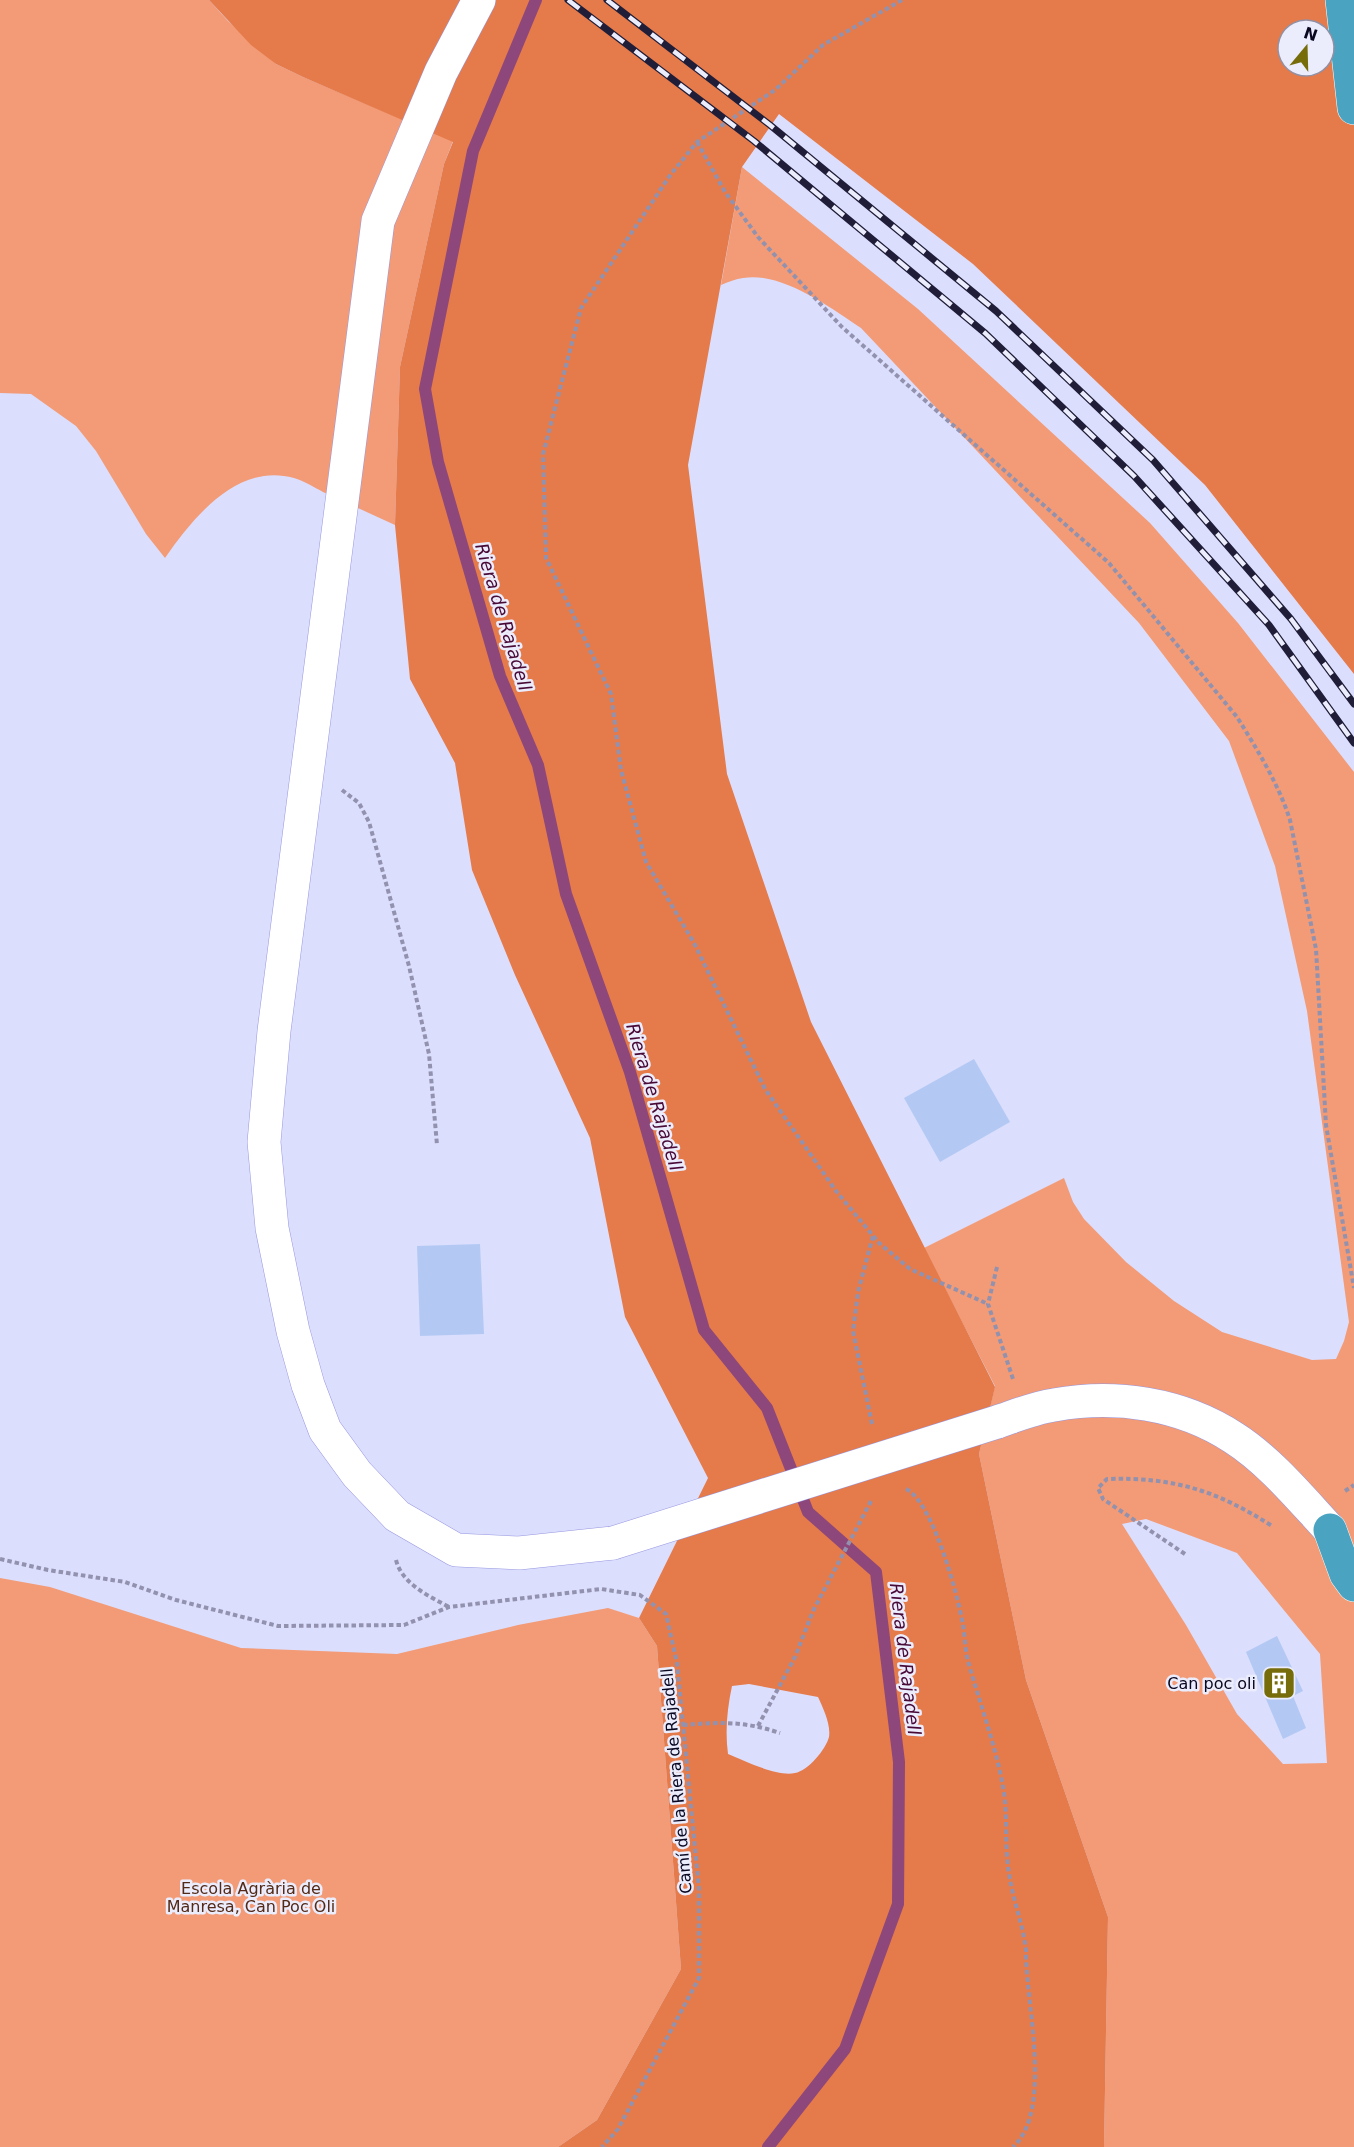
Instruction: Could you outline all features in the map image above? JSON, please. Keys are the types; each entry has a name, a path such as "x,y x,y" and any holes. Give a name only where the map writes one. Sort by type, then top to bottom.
{"highway":[{"path":"1342,0 1354,108"},
{"path":"1342,1535 1346,1574 1354,1585"}],"street":[{"path":"479,0 441,72 378,221 278,997 264,1142 272,1228 293,1331 308,1385 325,1430 357,1474 397,1516 456,1550 519,1553 613,1543 1053,1405 1122,1401 1167,1408 1201,1420 1234,1438 1258,1456 1342,1535"}],"path":[{"path":"902,0 823,45 775,90 697,142 671,174 581,308 543,454 546,558 611,694 621,770 646,862 694,943 765,1089 836,1191 879,1243 910,1269 988,1304"},
{"path":"697,142 725,192 758,237 842,327 1109,563 1238,717 1287,812 1314,938 1326,1125 1354,1288"},
{"path":"359,803 369,822 412,977 429,1053 437,1145"},
{"path":"872,1427 854,1331 858,1292 873,1236"},
{"path":"997,1267 988,1304 1011,1374"},
{"path":"1185,1554 1103,1499 1098,1488 1107,1479 1149,1479 1181,1484 1240,1506"},
{"path":"897,1485 912,1492 922,1506 931,1521 944,1554 963,1624 967,1658 1001,1778 1007,1828 1008,1872 1025,1941 1035,2056 1035,2092 1032,2109 1021,2140 1013,2147"},
{"path":"758,1726 795,1657 813,1611 874,1495"},
{"name":"Camí de la Riera de Rajadell","path":"0,1559 48,1570 125,1582 176,1600 278,1626 404,1625 449,1607 601,1589 640,1594 666,1614 677,1663 699,1889 699,1978 618,2129 602,2147"},
{"path":"683,1725 721,1721 758,1726 780,1733"}],"green space":[{"path":"0,0 209,0 228,21 276,64 453,141 444,164 400,367 395,525 294,478 273,475 254,478 219,497 189,526 165,558 146,534 96,451 76,426 31,394 0,393"},
{"path":"742,167 918,309 1150,523 1238,623 1354,772 1354,2147 1104,2147 1108,1917 1026,1680 979,1454 995,1386 924,1248 1064,1178 1073,1202 1084,1219 1126,1262 1174,1301 1222,1332 1312,1360 1336,1359 1349,1322 1307,1011 1275,866 1229,741 1139,623 861,328 805,293 773,280 758,277 743,278 721,285","holes":["1146,1519 1237,1553 1320,1654 1327,1763 1283,1764 1237,1714 1186,1625 1122,1524"]},
{"name":"Escola Agrària de Manresa, Can Poc Oli","path":"0,1578 50,1587 241,1648 397,1654 518,1625 608,1608 639,1618 657,1646 681,1969 597,2120 558,2147 0,2147"}],"shaded area":[{"path":"209,0 1354,0 1354,674 1205,485 973,264 779,114 742,167 688,465 727,774 811,1022 995,1387 979,1454 1026,1680 1108,1917 1104,2147 558,2147 597,2120 681,1969 657,1646 639,1618 708,1478 625,1317 590,1138 515,975 472,870 455,763 410,679 395,525 400,367 444,164 453,142 276,64 251,45","holes":["749,1684 818,1697 828,1722 829,1737 820,1753 805,1768 795,1773 779,1773 728,1754 727,1720 732,1686"]}],"building":[{"path":"974,1059 1010,1122 940,1162 904,1098"},
{"path":"480,1244 484,1334 420,1336 417,1246"},
{"name":"Can poc oli","path":"1277,1636 1303,1691 1293,1696 1306,1728 1283,1739 1246,1652"}],"waterway":[{"name":"Riera de Rajadell","path":"536,0 473,151 425,389 438,462 500,676 538,765 566,894 630,1072 704,1330 767,1408 808,1512 876,1572 899,1762 898,1904 845,2049 768,2147"}],"railway":[{"path":"568,0 754,141 985,333 1134,476 1269,625 1354,743"},
{"path":"607,0 770,125 996,311 1153,460 1291,619 1354,704"}],"place":[{"name":"Can poc oli","path":"1279,1683"}]}
